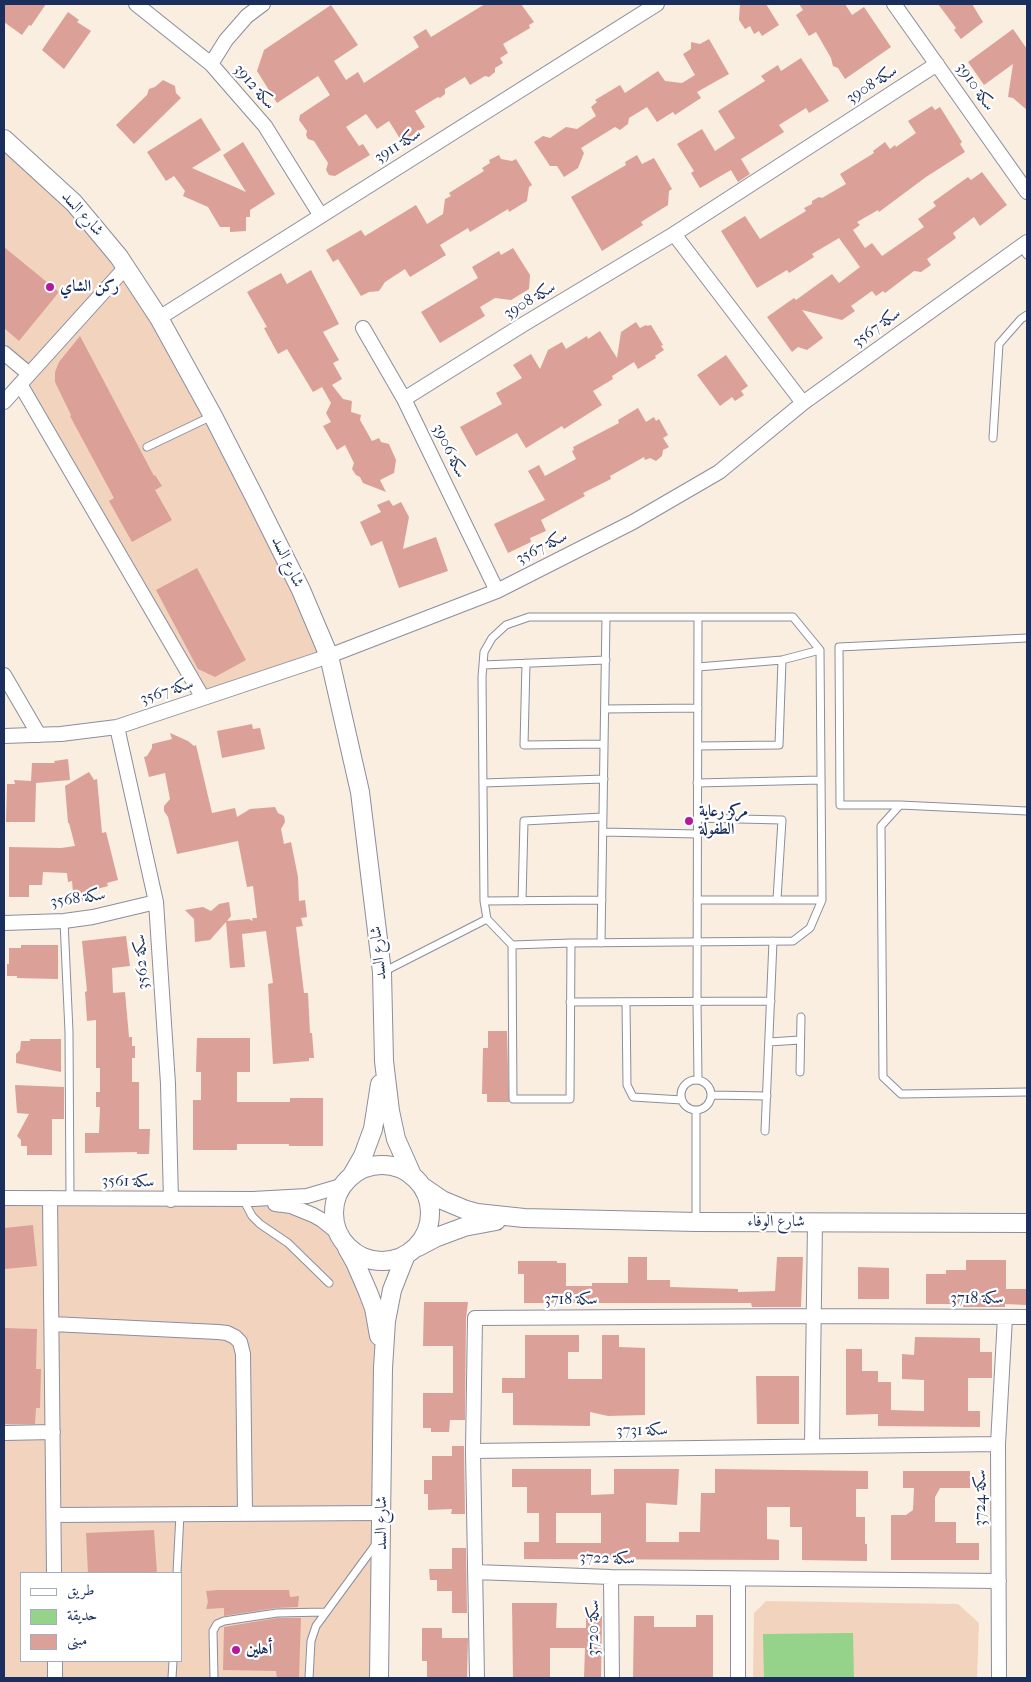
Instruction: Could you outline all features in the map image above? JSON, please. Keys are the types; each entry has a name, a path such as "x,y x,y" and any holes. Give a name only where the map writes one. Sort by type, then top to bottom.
{"street":[{"name":"سكة 3912","path":"136,4 211,64 265,126 321,216"},
{"path":"211,64 226,40 246,16 263,4"},
{"name":"سكة 3911","path":"159,318 656,4"},
{"name":"سكة 3910","path":"894,4 1027,192"},
{"name":"سكة 3908","path":"404,399 674,234 938,64"},
{"name":"شارع السد","path":"4,139 74,203 120,257 159,318 213,416 301,590 329,656 360,792 382,972 384,1061 390,1111 396,1139 417,1181"},
{"path":"674,234 803,403"},
{"name":"سكة 3567","path":"4,736 61,734 117,727 329,656 497,591 633,522 719,472 803,403 1025,247"},
{"path":"4,402 126,267"},
{"name":"سكة 3906","path":"364,328 404,399 497,591"},
{"path":"4,352 25,379 203,698"},
{"path":"4,675 39,735"},
{"name":"سكة 3562","path":"117,727 156,902 168,1084 171,1200"},
{"name":"سكة 3568","path":"4,923 64,921 93,917 156,902"},
{"name":"شارع السد","path":"347,1180 363,1156 373,1129 384,1061"},
{"path":"382,1164 398,1167 417,1181 429,1202 431,1218 427,1233 411,1252 390,1262 374,1262 358,1256 342,1239 334,1217 335,1201 347,1180 366,1167 382,1164"},
{"name":"سكة 3561","path":"4,1198 171,1200 307,1196 347,1180"},
{"name":"شارع الوفاء","path":"417,1181 442,1200 466,1210 524,1218 696,1222 1027,1222"},
{"path":"50,1198 54,1572"},
{"name":"سكة 3561","path":"248,1199 291,1206 304,1211 322,1220 342,1239"},
{"name":"شارع الوفاء","path":"411,1252 437,1237 471,1225 524,1218"},
{"path":"812,1445 815,1222"},
{"name":"شارع السد","path":"342,1239 359,1270 374,1308 383,1368"},
{"name":"شارع السد","path":"379,1678 383,1368 386,1321 392,1290 411,1252"},
{"name":"سكة 3724","path":"999,1678 998,1444 1005,1317"},
{"name":"سكة 3718","path":"477,1678 473,1451 476,1318 1027,1317"},
{"path":"52,1324 218,1332 235,1336 240,1342 243,1354 245,1514"},
{"path":"4,1433 53,1432"},
{"name":"سكة 3731","path":"473,1451 998,1444"},
{"path":"54,1515 381,1513"},
{"name":"سكة 3722","path":"475,1572 738,1579 999,1580"},
{"name":"سكة 3720","path":"612,1577 612,1678"},
{"path":"738,1579 738,1678"},
{"path":"55,1662 55,1678"}],"lane":[{"path":"993,438 999,344 1021,319 1027,315"},
{"path":"147,447 213,416"},
{"path":"512,945 571,943 697,943 793,940 810,928 822,900 820,650 793,617 530,617 506,625 492,638 484,652 483,665 484,901 487,919 512,945 513,1099 570,1099 571,943"},
{"path":"601,943 606,617"},
{"path":"698,618 698,1080"},
{"path":"1027,638 839,647 840,805 900,805 1027,811"},
{"path":"698,668 782,660 820,650"},
{"path":"483,665 606,660"},
{"path":"698,746 778,746 782,660"},
{"path":"526,663 524,745 604,744"},
{"path":"605,710 698,708"},
{"path":"483,783 604,779"},
{"path":"697,783 822,780"},
{"path":"900,805 881,826 884,1077 901,1094 1027,1092"},
{"path":"522,901 524,821 603,817"},
{"path":"697,818 782,820 777,899"},
{"path":"603,832 697,834"},
{"path":"484,901 602,900"},
{"path":"697,900 822,900"},
{"path":"382,972 487,919"},
{"path":"64,921 69,1032 70,1199"},
{"path":"766,1131 773,941"},
{"path":"570,1002 771,1001"},
{"path":"626,1002 627,1085 633,1097 682,1100 690,1109 696,1110 704,1108 709,1103 710,1088 698,1080 687,1083 683,1088 682,1100"},
{"path":"800,1072 801,1017"},
{"path":"769,1042 800,1040"},
{"path":"711,1095 767,1096"},
{"path":"696,1110 696,1222"},
{"path":"248,1199 252,1216 260,1224 288,1243 329,1283"},
{"path":"177,1572 180,1514"},
{"path":"309,1678 311,1641 316,1626 382,1535"},
{"path":"214,1678 213,1631 217,1624 224,1621 277,1612 325,1612"},
{"path":"172,1678 173,1662"}],"shaded area":[{"path":"4,139 74,203 159,318 329,656 203,698 20,384 29,374 4,353"},
{"path":"4,1198 243,1199 291,1206 337,1232 355,1262 377,1322 379,1678 4,1678"},
{"path":"766,1601 958,1604 979,1623 977,1678 753,1678 754,1613"}],"green space":[{"path":"853,1633 854,1678 764,1678 763,1634"}],"building":[{"path":"4,4 46,4 31,26 29,25 22,35 4,22"},
{"path":"485,4 521,4 534,22 529,25 530,28 503,44 508,53 500,58 503,63 495,68 495,72 489,77 485,76 470,85 465,77 445,89 445,94 440,98 438,97 415,111 425,127 402,142 389,121 377,129 366,114 346,127 359,146 363,144 370,155 335,176 329,175 326,170 328,163 314,141 308,139 307,131 299,120 300,115 330,95 318,76 277,103 257,71 264,50 331,5 358,45 334,61 346,80 358,72 364,83 419,47 413,37 426,29 431,37"},
{"path":"740,4 766,4 779,25 762,36 759,31 754,34 750,26 745,29 739,20"},
{"path":"799,4 845,4 852,15 864,7 891,47 845,79 838,68 833,66 831,58 816,32 809,36 796,15 803,10"},
{"path":"938,4 972,4 983,22 961,39 954,30 956,28"},
{"path":"68,12 79,20 77,22 91,31 64,69 42,50"},
{"path":"1013,29 1027,49 1027,110 1013,98 1008,97 1013,64 984,85 968,62"},
{"path":"709,39 729,74 697,92 701,98 675,115 673,112 657,122 647,107 629,118 628,124 620,130 615,127 581,148 584,153 578,168 564,177 557,166 550,166 534,142 543,136 550,138 566,127 577,129 596,116 591,107 597,102 595,100 620,85 625,93 658,71 665,81 682,83 695,75 683,54 691,49 691,42 700,44"},
{"path":"801,58 829,101 809,113 806,108 779,125 784,132 741,159 750,174 738,182 731,170 700,188 691,173 694,171 677,144 702,129 715,151 735,138 718,111 765,81 761,76 778,65 781,71"},
{"path":"163,80 175,86 176,93 181,98 134,144 116,125 147,95 149,89 155,87"},
{"path":"932,106 935,110 940,107 962,142 960,144 965,152 926,177 879,212 878,210 857,222 860,225 853,230 865,248 872,243 882,256 924,227 918,219 936,206 933,202 968,177 971,180 982,172 1007,205 980,226 974,217 953,233 956,238 927,259 931,265 921,272 914,271 885,293 883,291 876,296 872,291 851,306 855,311 842,320 802,310 823,338 807,350 798,347 792,352 767,317 794,298 796,300 832,274 839,283 860,267 839,238 812,254 814,257 789,273 787,270 757,288 721,231 745,216 760,239 806,211 804,208 812,204 812,201 819,197 822,198 846,184 840,174 874,153 873,151 885,142 890,149 916,133 908,121"},
{"path":"201,118 221,150 192,168 246,192 223,155 243,142 275,194 250,210 250,217 246,217 246,231 230,232 230,227 220,227 208,207 183,196 185,191 174,176 166,181 147,152"},
{"path":"499,155 501,159 512,161 516,159 532,185 529,187 527,201 509,212 508,209 470,232 468,228 440,245 446,255 410,277 405,269 385,282 379,291 369,292 361,296 338,259 333,262 326,250 361,230 365,236 416,205 427,224 443,214 445,199 451,196 449,193 484,171 482,168 490,163 489,160"},
{"path":"637,155 642,164 654,158 672,189 669,191 668,205 641,222 643,225 602,251 571,197 626,165 625,162"},
{"path":"4,247 59,292 19,341 4,328"},
{"path":"513,248 530,275 529,289 511,300 495,298 480,307 485,316 440,343 421,312 478,278 472,267 499,251 501,255"},
{"path":"311,270 339,324 323,332 339,360 333,363 342,379 332,385 343,399 352,401 351,412 361,415 360,420 372,441 379,438 381,442 389,444 396,460 394,473 380,480 386,492 363,483 360,477 356,475 352,469 354,463 345,445 337,450 323,426 331,422 326,413 331,403 322,387 313,392 287,349 278,354 264,328 267,327 247,292 281,273 287,284"},
{"path":"636,322 640,328 651,325 664,350 655,356 656,358 638,369 634,362 612,376 613,379 593,391 602,405 564,429 562,426 526,448 517,433 476,456 460,427 502,404 496,393 522,378 513,365 531,354 540,369 548,350 562,342 566,349 587,336 588,339 600,331 617,358 621,332"},
{"path":"80,336 154,476 162,486 155,490 172,520 132,542 109,501 114,498 70,416 55,382 55,372 59,362"},
{"path":"726,355 748,386 741,391 744,395 735,401 732,397 720,406 697,375"},
{"path":"638,408 646,422 654,417 656,421 659,419 668,435 663,438 669,447 663,450 662,456 656,461 650,458 645,460 644,457 610,476 611,479 583,493 585,496 541,520 546,531 530,538 531,542 508,553 494,524 545,500 528,471 539,465 545,476 576,459 572,451 574,450 573,447 619,423 618,420"},
{"path":"389,500 393,506 401,502 409,517 403,549 436,537 448,571 399,588 382,541 371,546 360,522 381,512 377,505"},
{"path":"197,568 246,660 215,677 198,669 156,590"},
{"path":"252,724 253,729 260,728 265,749 222,758 217,731"},
{"path":"170,733 188,741 194,746 196,745 212,813 235,808 237,817 250,809 275,807 278,813 284,816 285,822 281,829 284,844 291,842 298,877 299,901 305,900 307,917 301,918 303,926 296,927 304,993 308,993 310,1033 312,1033 314,1058 309,1058 309,1061 273,1064 268,984 273,983 266,931 242,934 245,967 230,968 226,922 210,940 195,942 194,919 185,910 203,907 211,911 219,904 229,902 231,916 227,921 249,919 253,921 252,918 257,918 253,886 247,887 238,841 177,854 168,817 164,811 164,806 170,799 165,773 149,777 144,757 147,756 152,748 152,744 172,739"},
{"path":"68,759 70,780 36,783 35,822 6,822 7,784 15,784 14,780 31,781 32,763 55,763 54,761"},
{"path":"89,772 94,780 97,779 102,833 106,832 118,880 107,883 108,886 86,892 88,899 74,903 72,881 68,882 67,873 43,872 42,885 29,885 29,897 9,897 9,847 61,848 75,846 68,823 65,786"},
{"path":"126,936 130,966 112,968 113,993 125,992 129,1037 132,1037 132,1046 135,1046 135,1058 132,1058 132,1082 139,1082 139,1129 150,1129 149,1154 137,1154 137,1152 85,1153 85,1133 99,1133 100,1107 96,1107 96,1092 100,1092 100,1068 96,1068 96,1020 87,1021 85,992 87,991 82,941"},
{"path":"21,945 58,945 58,979 7,976 9,948 21,948"},
{"path":"488,1031 507,1031 509,1102 487,1102 487,1094 482,1094 483,1048 488,1048"},
{"path":"197,1038 250,1038 250,1072 237,1072 237,1102 290,1102 290,1098 323,1098 323,1146 237,1144 237,1150 193,1150 193,1100 201,1100 201,1072 196,1072"},
{"path":"30,1039 61,1039 61,1072 16,1063 16,1054 20,1050 21,1041 30,1041"},
{"path":"15,1085 64,1087 64,1119 52,1119 52,1155 27,1155 27,1146 21,1146 21,1140 17,1136 29,1114 17,1113"},
{"path":"33,1225 37,1266 4,1269 4,1228"},
{"path":"628,1257 647,1257 647,1280 670,1280 670,1287 738,1289 738,1292 775,1291 777,1257 803,1257 801,1307 752,1307 751,1303 524,1303 524,1274 518,1274 518,1261 557,1261 557,1263 566,1263 566,1286 592,1286 592,1283 628,1283"},
{"path":"966,1260 1006,1260 1006,1289 1027,1289 1027,1305 1005,1304 1005,1307 959,1307 959,1304 926,1304 926,1274 946,1274 946,1270 966,1270"},
{"path":"858,1267 889,1268 889,1299 858,1299"},
{"path":"424,1302 468,1302 466,1318 465,1420 450,1420 449,1432 431,1432 431,1428 423,1428 423,1393 453,1393 453,1346 423,1346"},
{"path":"4,1328 37,1329 36,1369 41,1369 40,1408 36,1408 35,1424 4,1424"},
{"path":"525,1335 579,1335 579,1352 568,1352 568,1379 602,1379 602,1335 619,1335 619,1347 645,1348 645,1415 608,1416 590,1412 590,1426 513,1425 513,1393 502,1393 502,1378 525,1378"},
{"path":"915,1337 980,1338 980,1352 992,1352 992,1378 968,1378 968,1411 980,1411 980,1427 878,1426 878,1414 846,1415 846,1349 862,1349 862,1371 878,1371 878,1382 891,1382 891,1410 924,1411 924,1380 902,1379 902,1354 914,1355"},
{"path":"756,1376 799,1376 799,1424 757,1424"},
{"path":"452,1446 464,1446 465,1514 451,1514 452,1509 428,1510 428,1494 424,1494 424,1480 432,1480 432,1456 452,1456"},
{"path":"512,1469 591,1469 591,1495 614,1494 614,1469 679,1469 677,1505 646,1503 646,1542 679,1542 679,1532 700,1532 701,1493 715,1493 715,1469 868,1471 868,1489 856,1489 856,1517 865,1517 867,1561 802,1560 802,1527 790,1527 790,1507 767,1507 767,1539 779,1540 779,1560 524,1559 524,1542 539,1542 539,1513 527,1513 527,1487 512,1487","holes":["556,1513 601,1513 601,1543 556,1543"]},
{"path":"903,1471 970,1471 970,1488 940,1488 935,1497 935,1522 956,1522 956,1543 979,1543 979,1560 891,1560 891,1515 906,1515 913,1510 914,1488 903,1488"},
{"path":"154,1530 157,1572 88,1572 86,1533"},
{"path":"452,1548 466,1548 467,1613 452,1613 452,1591 437,1591 437,1580 430,1580 429,1569 452,1569"},
{"path":"289,1590 290,1597 299,1596 298,1607 276,1608 224,1616 224,1608 206,1609 208,1602 206,1591"},
{"path":"512,1603 557,1603 556,1628 586,1628 586,1616 602,1616 601,1678 584,1678 585,1648 550,1648 550,1677 513,1678"},
{"path":"696,1615 713,1615 713,1678 633,1678 634,1616 654,1616 654,1627 696,1627"},
{"path":"277,1618 301,1618 299,1678 277,1678 276,1671 223,1670 224,1627"},
{"path":"422,1628 442,1628 442,1638 468,1638 467,1678 427,1678 427,1661 422,1661"}],"place":[{"name":"ركن الشاي","path":"50,287"},
{"name":"مركز رعاية الطفولة","path":"689,821"},
{"name":"أهلين","path":"236,1650"}]}
